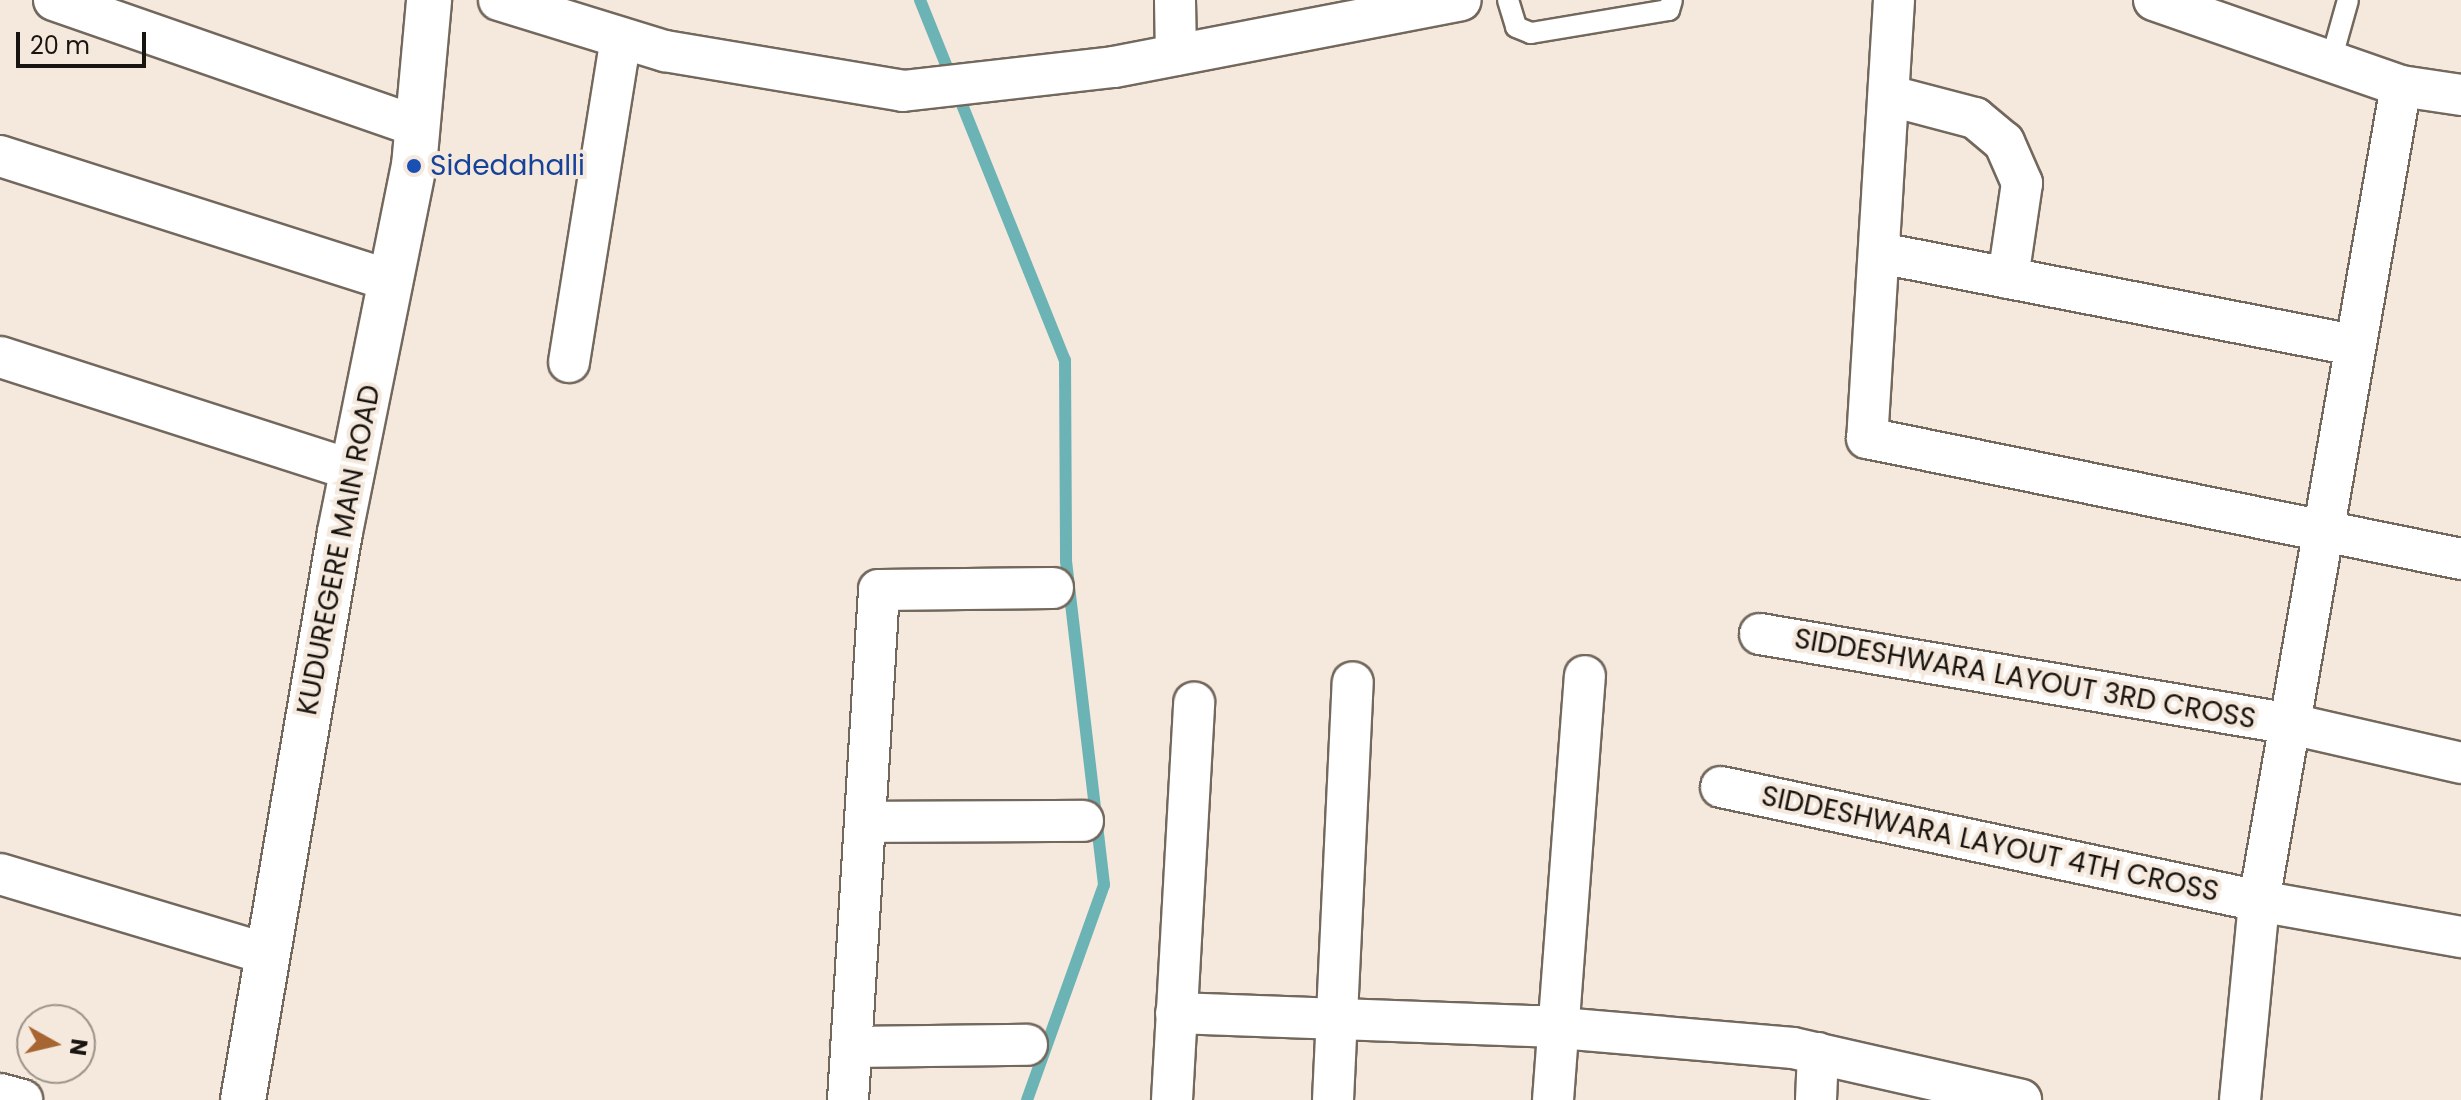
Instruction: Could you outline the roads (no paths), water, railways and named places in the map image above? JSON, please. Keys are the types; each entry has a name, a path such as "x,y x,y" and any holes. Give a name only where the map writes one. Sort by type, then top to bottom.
{"street":[{"path":"54,0 418,127"},
{"name":"KUDUREGERE MAIN ROAD","path":"243,1100 352,470 391,281 418,127 429,0"},
{"path":"499,0 665,51 903,91 1176,55 1461,0"},
{"path":"1175,0 1176,55"},
{"path":"1894,0 1891,96 1867,438 2461,559"},
{"path":"2154,0 2330,64 2401,86 2461,95"},
{"path":"569,362 621,38"},
{"path":"2240,1100 2259,901 2401,86"},
{"path":"1891,96 1975,118 2004,142 2022,183 2008,278"},
{"path":"0,156 391,281"},
{"path":"1880,253 2355,345"},
{"path":"0,357 352,470"},
{"path":"848,1100 879,590 1053,588"},
{"name":"SIDDESHWARA LAYOUT 3RD CROSS","path":"1760,634 2291,724 2461,763"},
{"path":"1553,1100 1556,1027 1585,676"},
{"path":"1333,1100 1353,682"},
{"path":"1172,1100 1194,703"},
{"name":"SIDDESHWARA LAYOUT 4TH CROSS","path":"1721,787 2259,901 2461,937"},
{"path":"866,822 1083,821"},
{"path":"0,874 267,954"},
{"path":"1176,1013 1556,1027 1818,1053 2021,1100"},
{"path":"851,1047 1027,1045"},
{"path":"1816,1100 1818,1053"},
{"path":"0,1094 22,1100"}],"lane":[{"path":"1508,0 1516,27 1531,33 1669,10 1672,0"},
{"path":"2330,64 2348,0"}],"waterway":[{"path":"920,0 1065,360 1066,561 1104,885 1027,1100"}],"place":[{"name":"Sidedahalli","path":"414,166"}]}
